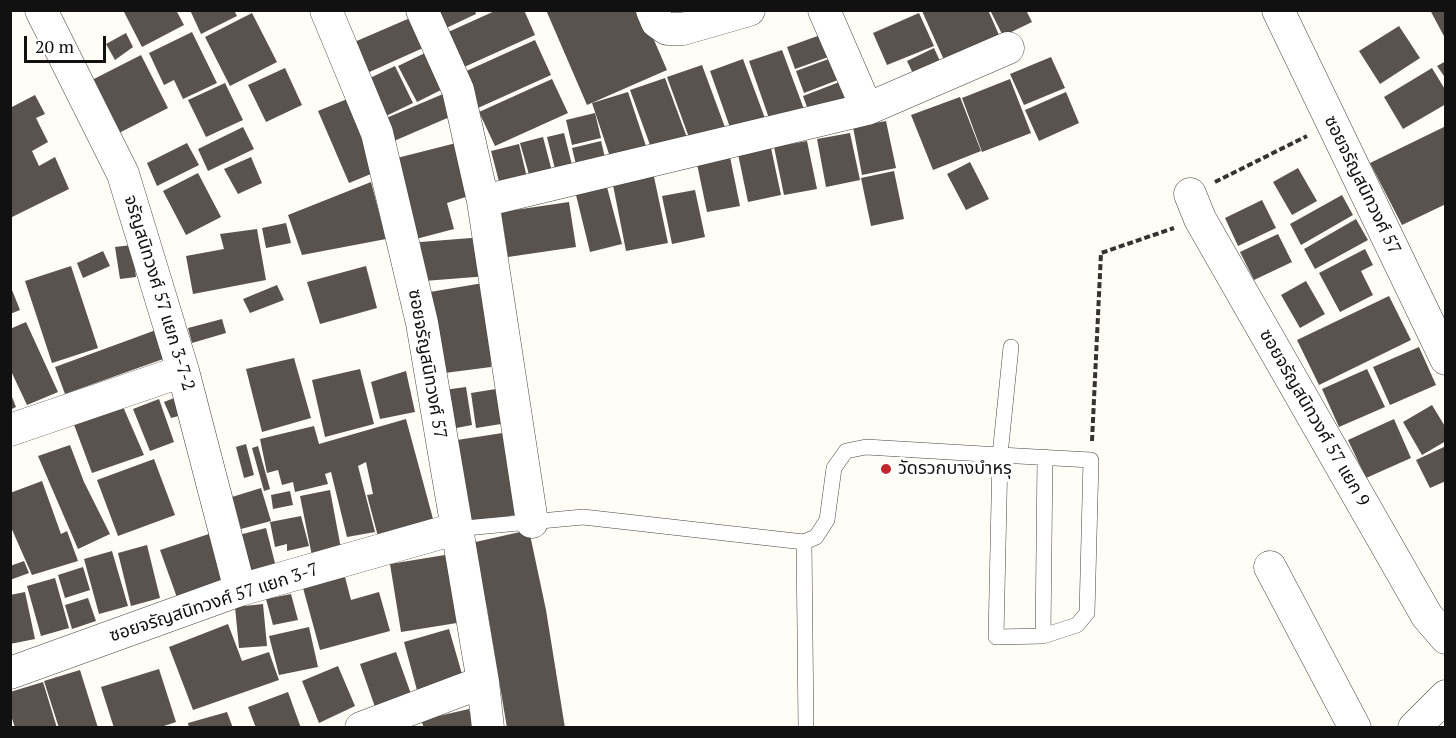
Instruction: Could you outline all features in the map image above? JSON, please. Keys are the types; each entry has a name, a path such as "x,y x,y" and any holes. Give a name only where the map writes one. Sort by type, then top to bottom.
{"street":[{"name":"จรัญสนิทวงศ์ 57 แยก 3-7-2","path":"41,10 123,174 183,371 240,590"},
{"name":"ซอยจรัญสนิทวงศ์ 57","path":"326,10 377,133 422,323 455,529 483,682 488,728"},
{"path":"422,10 458,90 483,201 532,522"},
{"path":"652,10 657,22 667,29 683,29 749,10"},
{"path":"824,10 867,109"},
{"name":"ซอยจรัญสนิทวงศ์ 57","path":"1278,10 1446,358"},
{"path":"483,201 867,109 1008,48"},
{"name":"ซอยจรัญสนิทวงศ์ 57 แยก 9","path":"1195,207 1427,616 1446,638"},
{"path":"10,430 183,371"},
{"name":"ซอยจรัญสนิทวงศ์ 57 แยก 3-7","path":"10,673 240,590 455,529"},
{"path":"1270,567 1355,728"},
{"path":"361,728 483,682"},
{"path":"1413,728 1446,696"}],"lane":[{"path":"455,529 583,517 804,542 816,537 827,520 834,468 846,451 866,447 1000,455 1045,457 1091,460 1088,613 1077,625 1043,636 996,637 1000,455 1011,347"},
{"path":"1043,636 1045,457"},
{"path":"804,542 806,728"}],"path":[{"path":"1091,460 1101,253 1195,207 1332,123"}],"building":[{"path":"123,10 176,10 184,25 142,47"},
{"path":"190,10 234,10 237,16 201,34"},
{"path":"433,10 475,10 476,14 442,30"},
{"path":"497,10 524,10 535,35 462,68 446,33"},
{"path":"546,10 641,10 667,70 587,105"},
{"path":"988,10 1003,44 948,69 922,11"},
{"path":"990,10 1026,10 1032,22 1003,36"},
{"path":"1430,10 1446,10 1446,40"},
{"path":"252,13 277,62 230,86 205,37"},
{"path":"919,13 934,46 887,65 873,33"},
{"path":"410,18 423,48 365,74 352,43"},
{"path":"1399,26 1420,58 1380,84 1359,51"},
{"path":"192,32 217,83 183,99 174,80 164,85 149,53"},
{"path":"126,33 133,47 115,60 106,44"},
{"path":"826,33 834,55 795,69 787,47"},
{"path":"535,40 551,75 478,108 462,73"},
{"path":"934,48 945,72 918,84 907,61"},
{"path":"782,50 805,112 771,124 749,61"},
{"path":"425,53 443,89 417,102 398,66"},
{"path":"141,55 168,108 117,134 90,81"},
{"path":"834,57 843,78 804,93 796,71"},
{"path":"1051,57 1065,88 1024,105 1010,74"},
{"path":"743,59 766,121 732,133 710,71"},
{"path":"1446,61 1446,79 1437,66"},
{"path":"702,65 726,130 691,143 667,77"},
{"path":"395,66 413,103 386,116 368,79"},
{"path":"285,68 302,105 266,122 248,85"},
{"path":"1432,68 1446,91 1446,104 1403,129 1384,97"},
{"path":"665,78 689,143 654,156 630,90"},
{"path":"552,79 568,113 495,146 479,112"},
{"path":"1010,79 1031,133 982,152 962,98"},
{"path":"842,81 850,103 811,118 803,96"},
{"path":"225,83 243,120 206,137 188,100"},
{"path":"628,92 649,155 613,166 592,103"},
{"path":"1066,92 1079,123 1039,141 1025,110"},
{"path":"443,94 452,116 394,141 384,119"},
{"path":"35,95 45,114 36,118 48,142 32,151 39,166 55,157 69,189 10,218 10,108"},
{"path":"352,97 383,169 349,183 318,111"},
{"path":"960,97 981,151 933,170 911,115"},
{"path":"595,113 601,138 572,145 566,120"},
{"path":"886,121 896,168 862,175 853,127"},
{"path":"1446,126 1446,204 1402,225 1370,163"},
{"path":"243,127 254,149 208,171 198,149"},
{"path":"564,133 574,173 557,177 547,137"},
{"path":"850,133 860,180 826,187 817,139"},
{"path":"543,137 554,179 532,185 520,143"},
{"path":"464,141 478,193 447,203 454,229 416,239 393,159"},
{"path":"601,141 607,166 578,173 572,148"},
{"path":"807,141 817,189 784,195 774,147"},
{"path":"187,143 199,165 157,186 147,163"},
{"path":"519,144 528,182 501,189 491,151"},
{"path":"771,148 781,195 748,202 738,154"},
{"path":"251,157 262,183 238,194 224,169"},
{"path":"730,157 740,206 707,212 697,164"},
{"path":"970,162 989,199 966,210 947,174"},
{"path":"1298,168 1317,201 1292,215 1273,182"},
{"path":"894,171 904,219 871,226 861,178"},
{"path":"653,172 668,243 626,251 612,180"},
{"path":"198,173 221,217 186,235 163,191"},
{"path":"371,182 386,239 302,255 288,215"},
{"path":"607,187 622,244 590,252 576,195"},
{"path":"695,190 705,237 672,244 662,196"},
{"path":"1342,195 1353,215 1301,245 1290,224"},
{"path":"1262,200 1276,228 1238,246 1225,218"},
{"path":"569,202 576,247 508,257 501,212"},
{"path":"1356,219 1368,240 1315,269 1304,249"},
{"path":"286,223 291,243 266,248 262,228"},
{"path":"257,229 266,280 193,294 186,256 224,249 220,234"},
{"path":"1278,234 1292,262 1254,280 1240,252"},
{"path":"484,237 488,276 424,281 420,242"},
{"path":"132,245 136,277 120,279 115,247"},
{"path":"1365,249 1373,265 1361,271 1373,295 1340,312 1319,273"},
{"path":"103,251 110,266 83,278 77,263"},
{"path":"71,266 98,348 52,363 25,281"},
{"path":"366,266 377,308 320,324 307,282"},
{"path":"1306,281 1325,314 1300,328 1281,295"},
{"path":"489,282 491,367 437,374 430,292"},
{"path":"10,285 20,310 10,314"},
{"path":"277,285 284,300 250,313 243,299"},
{"path":"1389,296 1411,340 1319,385 1297,340"},
{"path":"222,319 226,333 192,343 188,328"},
{"path":"26,322 58,392 27,405 10,369 10,329"},
{"path":"156,330 166,358 65,394 55,367"},
{"path":"1419,347 1436,385 1390,405 1373,367"},
{"path":"294,358 311,418 262,432 246,369"},
{"path":"360,369 374,424 325,437 312,380"},
{"path":"1367,369 1385,407 1339,427 1322,389"},
{"path":"406,371 415,412 380,419 371,382"},
{"path":"466,387 472,425 451,429 444,390"},
{"path":"496,389 501,424 476,428 471,393"},
{"path":"10,392 16,407 10,410"},
{"path":"174,398 182,415 171,418 164,402"},
{"path":"159,399 174,442 150,451 133,409"},
{"path":"121,402 144,455 92,473 73,422"},
{"path":"1432,405 1446,428 1446,441 1422,455 1403,422"},
{"path":"406,419 436,530 380,544 367,495 373,494 366,462 358,466 375,532 347,537 331,472 325,474 328,484 295,492 293,482 282,485 278,470 267,473 260,439 314,426 319,444"},
{"path":"1394,419 1411,458 1366,478 1348,440"},
{"path":"509,432 522,514 470,522 457,440"},
{"path":"246,444 254,475 244,478 236,447"},
{"path":"70,445 84,482 110,534 78,549 38,456"},
{"path":"258,446 270,489 264,491 252,448"},
{"path":"1446,446 1446,481 1430,488 1416,460"},
{"path":"154,459 175,515 118,536 97,480"},
{"path":"42,481 61,534 67,531 78,561 32,575 10,525 10,493"},
{"path":"261,488 271,521 241,529 232,497"},
{"path":"330,490 342,554 313,561 300,496"},
{"path":"290,491 293,505 273,509 271,495"},
{"path":"301,516 309,546 287,551 287,544 275,547 270,522"},
{"path":"266,528 277,571 246,578 235,536"},
{"path":"529,530 546,610 565,728 507,728 487,608 471,543"},
{"path":"215,532 234,588 180,606 160,550"},
{"path":"147,545 160,598 131,606 118,553"},
{"path":"112,551 128,606 99,614 84,559"},
{"path":"451,554 463,622 401,632 390,564"},
{"path":"24,561 29,573 10,580 10,566"},
{"path":"83,567 90,590 65,598 58,575"},
{"path":"345,577 351,600 379,592 390,631 320,650 303,588"},
{"path":"55,578 69,628 41,636 27,586"},
{"path":"25,592 35,639 10,644 10,595"},
{"path":"291,594 298,620 273,625 266,599"},
{"path":"88,598 96,621 72,629 65,605"},
{"path":"263,604 267,646 239,648 235,607"},
{"path":"228,624 242,661 269,652 279,680 193,710 169,647"},
{"path":"309,627 318,667 279,675 269,636"},
{"path":"449,629 464,681 418,694 404,642"},
{"path":"396,652 411,694 375,707 360,664"},
{"path":"338,666 355,706 319,723 302,681"},
{"path":"159,669 176,722 158,728 114,728 101,687"},
{"path":"80,670 98,728 59,728 44,681"},
{"path":"43,682 57,728 15,728 10,712 10,692"},
{"path":"288,692 301,728 256,728 248,707"},
{"path":"469,709 473,728 424,728 421,720"},
{"path":"227,712 233,728 189,728 188,723"}],"place":[{"name":"วัดรวกบางบำหรุ","path":"886,469"}]}
